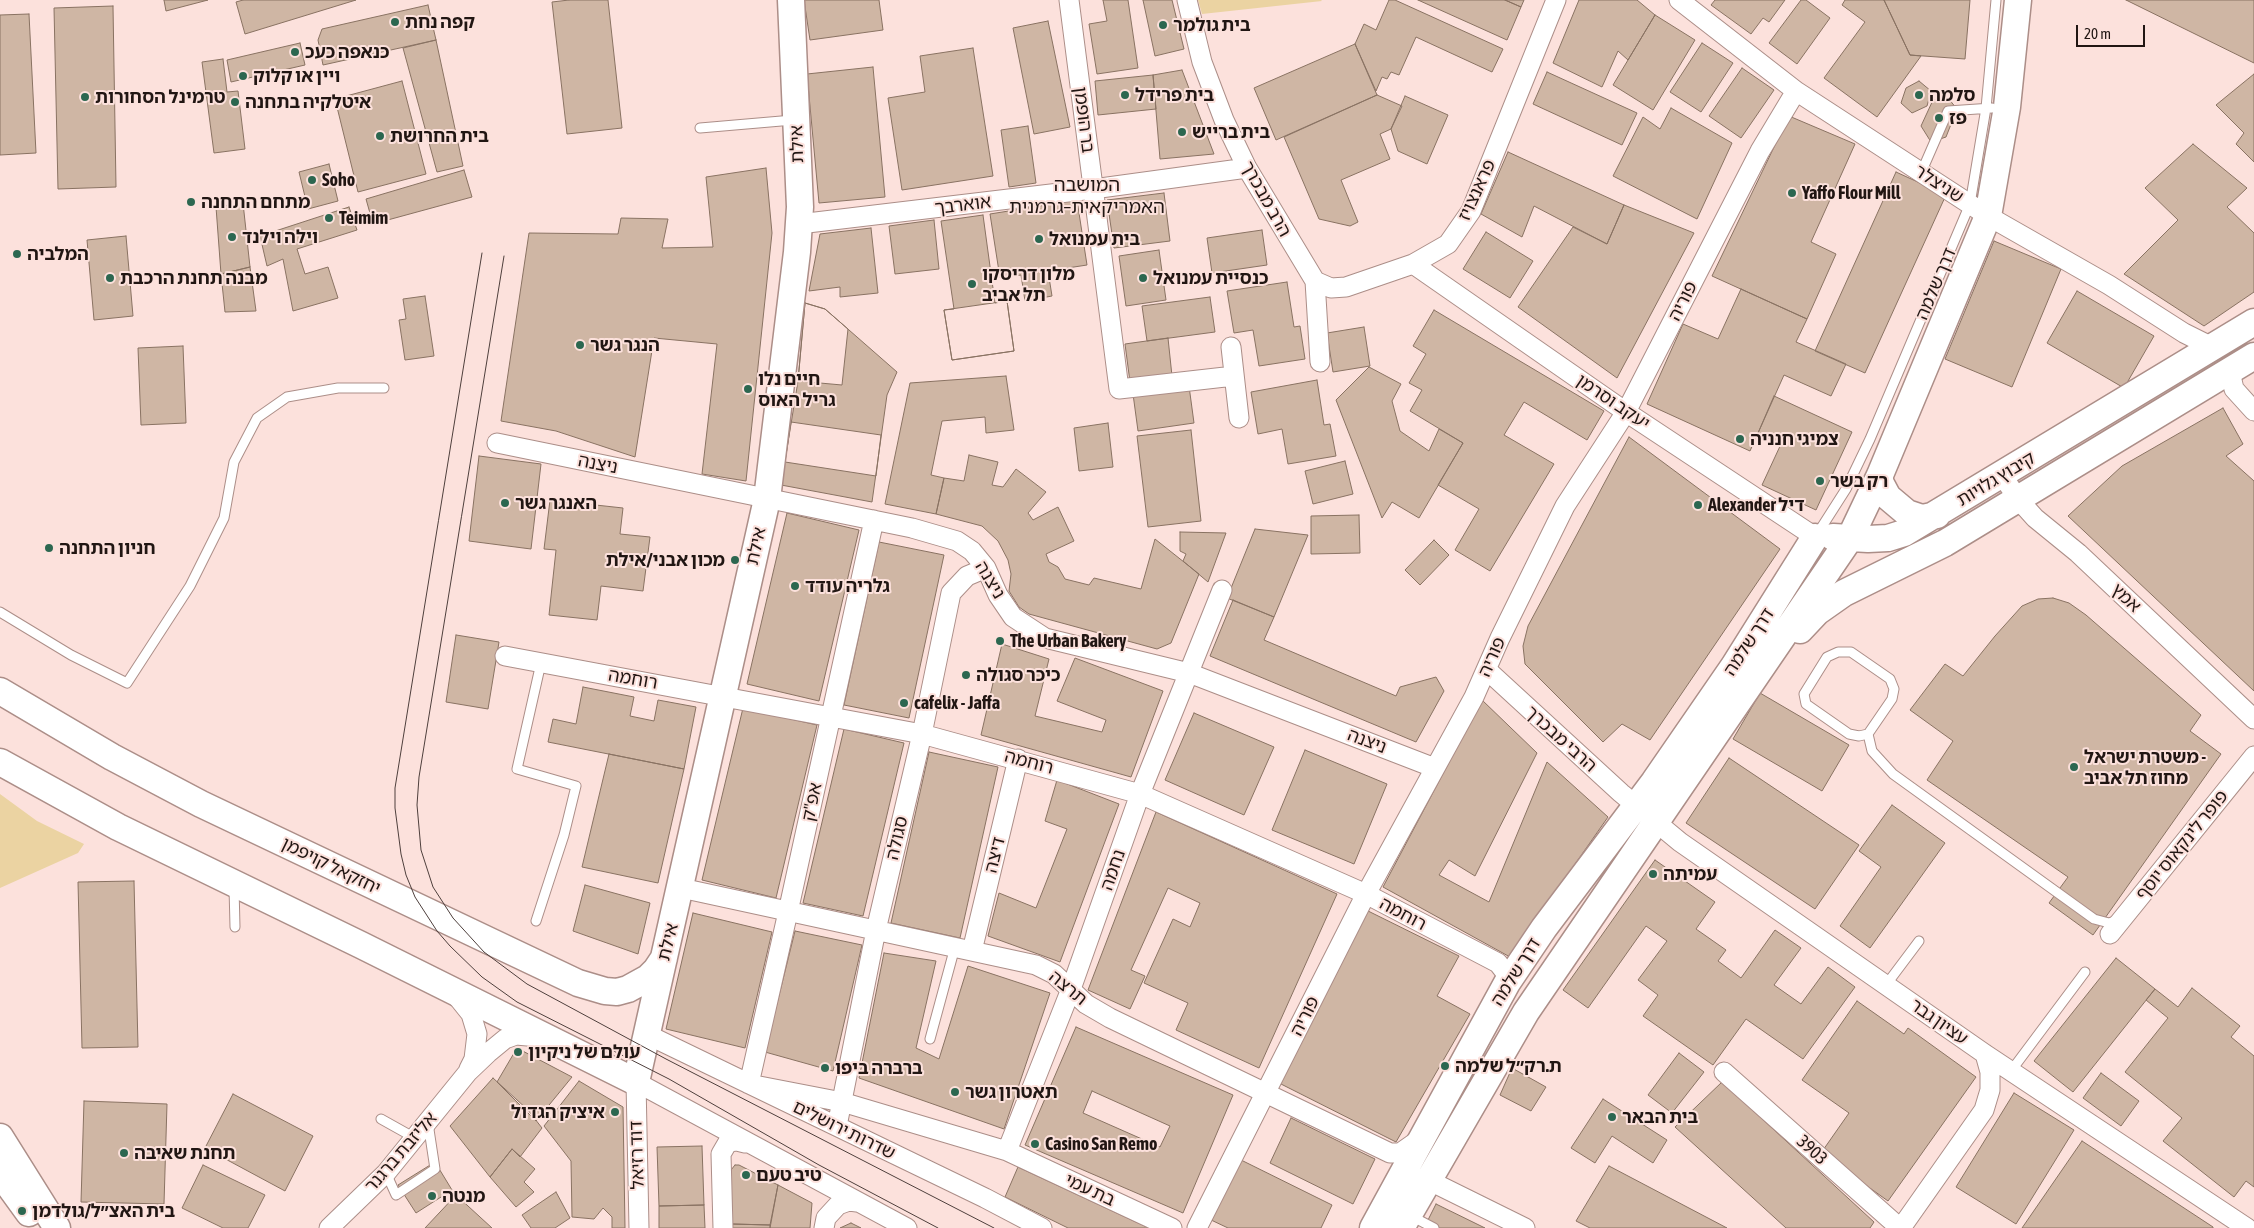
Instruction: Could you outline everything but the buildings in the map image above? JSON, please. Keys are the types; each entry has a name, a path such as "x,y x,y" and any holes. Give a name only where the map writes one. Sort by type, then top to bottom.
{"street":[{"name":"אילת","path":"636,1082 767,499 798,224 791,0"},
{"name":"בר הופמן","path":"1069,0 1119,389 1234,376"},
{"name":"הרב מבכרך","path":"1187,0 1202,62 1224,120 1247,168 1314,281"},
{"name":"פראנצויז","path":"1314,281 1331,288 1346,287 1413,264 1448,244 1471,210 1556,0"},
{"name":"שניצלר","path":"1679,0 1796,91 1979,210 2109,285 2184,333 2212,347"},
{"name":"דרך שלמה","path":"1373,1228 1425,1136 1506,983 1544,928 1646,814 1754,676 1850,538 1880,475 1979,210 2018,0"},
{"name":"פוריה","path":"1197,1228 1366,894 1487,670 1500,638 1565,506 1626,412 1760,151 1796,91"},
{"name":"אוארבך","path":"798,224 1092,190 1247,168"},
{"name":"יעקב וסרמן","path":"1413,264 1626,412 1815,537"},
{"path":"1314,281 1320,362"},
{"name":"קיבוץ גלויות","path":"1815,537 1888,538 1904,533 1937,515 2254,322"},
{"path":"1231,347 1239,418"},
{"path":"2244,361 2231,376 2234,389 2254,411"},
{"name":"קיבוץ גלויות","path":"1754,676 1817,612 1844,594 1909,562 2018,499 2244,361"},
{"name":"ניצנה","path":"497,443 912,528 957,541 972,552 986,568 998,595 1013,617 1045,638 1189,673 1435,768"},
{"path":"1880,475 1880,482 1888,496 1907,513 1922,518 1937,515"},
{"name":"אמץ","path":"2002,475 2018,499 2035,518 2078,552 2254,719"},
{"name":"אפ\"ק","path":"748,1084 788,912 874,520"},
{"name":"דרך שלמה","path":"1404,1221 1526,1012 1734,666 1815,537"},
{"path":"1815,537 1836,560"},
{"name":"קיבוץ גלויות","path":"1836,560 1854,566 1865,567 1888,566 1909,562"},
{"name":"סגולה","path":"837,1126 876,930 922,734 951,593 967,576 986,568"},
{"name":"נחמה","path":"1007,1151 1071,990 1140,794 1222,590"},
{"name":"רוחמה","path":"505,656 922,734 1140,794 1366,894 1498,963 1506,972 1506,983"},
{"name":"הרבי מבכרך","path":"1487,670 1646,814"},
{"name":"יחזקאל קויפמן","path":"0,691 112,757 201,804 578,983 605,991 617,992 628,989 648,978 656,970 664,957"},
{"name":"פופר לינקאוס יוסף","path":"2110,934 2254,756"},
{"name":"דיצה","path":"963,949 1018,759"},
{"path":"0,762 118,827 449,988 636,1082 747,1144 907,1228"},
{"name":"עציון גבר","path":"1646,814 1680,842 1886,986 2247,1228"},
{"name":"תרצה","path":"681,888 1036,965 1054,974 1086,1004 1110,1018 1390,1153 1395,1154 1405,1151 1425,1136"},
{"name":"אליזבת ברגנר","path":"449,988 466,1006 475,1024 477,1045 474,1059 468,1072"},
{"name":"שדרות ירושלים","path":"646,1034 1042,1228"},
{"name":"אליזבת ברגנר","path":"329,1228 386,1173 468,1072 505,1039 516,1035 528,1035 556,1042"},
{"path":"1900,1228 1984,1110 1990,1090 1990,1072 1985,1054"},
{"name":"3903","path":"1724,1072 1900,1228"},
{"name":"דוד רזיאל","path":"636,1082 640,1228"},
{"name":"בת עמי","path":"748,1084 842,1102 1007,1151 1172,1228"},
{"path":"0,1137 56,1228"},
{"path":"723,1228 721,1154 725,1145 732,1140 747,1144"},
{"path":"0,1173 40,1228"},
{"path":"1428,1180 1526,1228"},
{"path":"824,1228 826,1218 838,1205 849,1201 857,1202"}],"lane":[{"name":"דרך שלמה","path":"1996,0 1997,108"},
{"path":"1922,173 1948,111 1997,108"},
{"path":"700,128 796,120"},
{"name":"דרך שלמה","path":"1815,537 1846,489 1979,210"},
{"path":"0,612 71,655 128,683 190,586 224,518 234,462 257,418 287,397 338,388 384,388"},
{"path":"1868,734 1859,736 1849,734 1806,704 1804,694 1828,658 1838,652 1851,652 1890,679 1894,689 1892,699 1868,734 1872,751 1893,774 2094,919 2109,923 2123,918"},
{"path":"536,921 564,835 576,786 517,769 541,663"},
{"path":"234,884 235,926"},
{"path":"1886,986 1918,941"},
{"path":"930,1039 963,949"},
{"path":"2011,1071 2085,972"},
{"path":"381,1119 415,1138"},
{"path":"386,1173 396,1195 435,1169 428,1123"},
{"path":"1404,1221 1434,1228"}],"shaded area":[{"path":"1198,0 1321,0 1322,1 1202,14"},
{"path":"0,794 37,821 84,844 78,853 0,888"}],"tram line":[{"path":"482,253 395,788 395,808 401,854 406,875 415,897 437,931 450,946 482,977 517,1002 669,1079 819,1165 938,1228"},
{"path":"504,256 419,777 417,805 421,850 433,887 453,918 484,952 527,984 666,1059 994,1228"}],"place":[{"name":"קפה נחת","path":"395,22"},
{"name":"בית גולמר","path":"1163,25"},
{"name":"כנאפה כעכ","path":"295,52"},
{"name":"ויין או קלוק","path":"243,76"},
{"name":"בית פרידל","path":"1125,95"},
{"name":"סלמה","path":"1919,95"},
{"name":"טרמינל הסחורות","path":"85,97"},
{"name":"איטלקיה בתחנה","path":"235,102"},
{"name":"פז","path":"1939,118"},
{"name":"בית ברייש","path":"1182,132"},
{"name":"בית החרושת","path":"380,136"},
{"name":"Soho","path":"312,180"},
{"name":"Yaffo Flour Mill","path":"1792,193"},
{"name":"מתחם התחנה","path":"191,202"},
{"name":"Teimim","path":"329,218"},
{"name":"וילה וילנד","path":"232,237"},
{"name":"בית עמנואל","path":"1039,239"},
{"name":"המלביה","path":"17,254"},
{"name":"מבנה תחנת הרכבת","path":"110,278"},
{"name":"כנסיית עמנואל","path":"1143,278"},
{"name":"מלון דריסקו תל אביב","path":"972,284"},
{"name":"הנגר גשר","path":"580,345"},
{"name":"חיים נלו גריל האוס","path":"748,389"},
{"name":"צמיגי חנניה","path":"1740,439"},
{"name":"רק בשר","path":"1820,481"},
{"name":"האנגר גשר","path":"505,503"},
{"name":"Alexander דיל","path":"1698,505"},
{"name":"חניון התחנה","path":"49,548"},
{"name":"מכון אבני/אילת","path":"735,560"},
{"name":"גלריה עודד","path":"795,586"},
{"name":"The Urban Bakery","path":"1000,641"},
{"name":"כיכר סגולה","path":"966,675"},
{"name":"cafelix - Jaffa","path":"904,703"},
{"name":"משטרת ישראל - מחוז תל אביב","path":"2074,767"},
{"name":"עמיתה","path":"1653,874"},
{"name":"עולם של ניקיון","path":"518,1052"},
{"name":"ת.רק״ל שלמה","path":"1445,1066"},
{"name":"ברברה ביפו","path":"825,1068"},
{"name":"תאטרון גשר","path":"955,1092"},
{"name":"איציק הגדול","path":"615,1112"},
{"name":"בית הבאר","path":"1612,1117"},
{"name":"Casino San Remo","path":"1035,1144"},
{"name":"תחנת שאיבה","path":"124,1153"},
{"name":"טיב טעם","path":"746,1175"},
{"name":"מנטה","path":"432,1196"},
{"name":"בית האצ״ל/גולדמן","path":"22,1211"}],"district":[{"name":"המושבה האמריקאית–גרמנית","path":"1087,196"}]}
